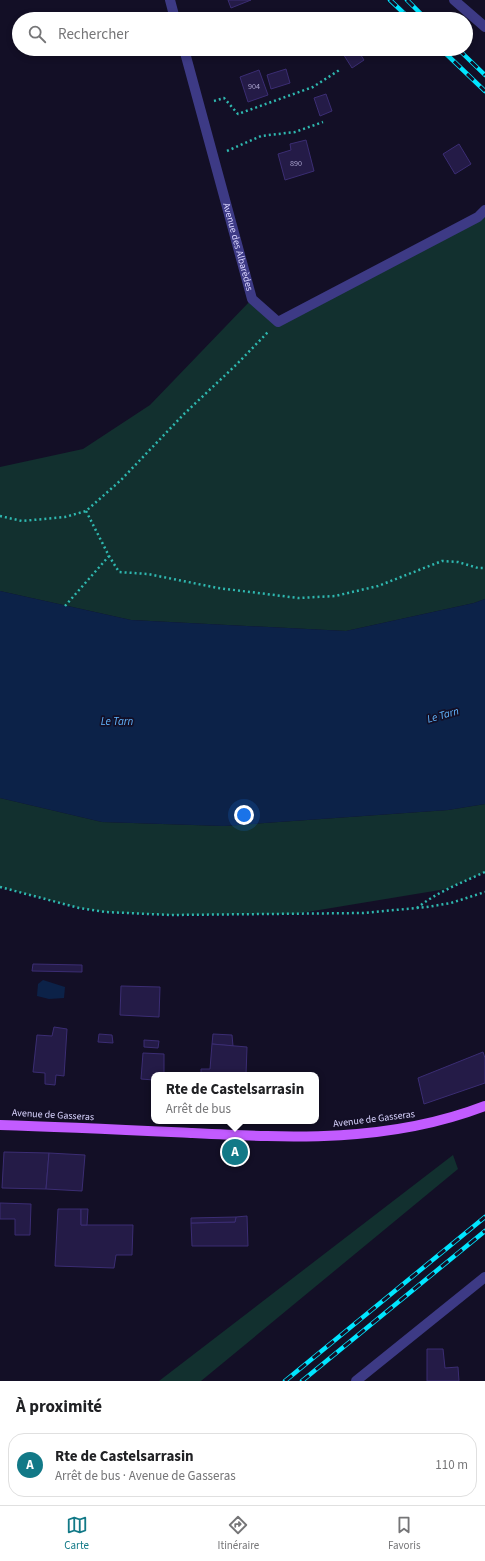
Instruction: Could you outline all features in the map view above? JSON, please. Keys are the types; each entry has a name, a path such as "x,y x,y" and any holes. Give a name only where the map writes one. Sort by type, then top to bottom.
{"main road":[{"name":"Avenue de Gasseras","path":"0,1125 324,1137 413,1127 466,1113 485,1106"}],"street":[{"path":"170,0 173,12"},
{"path":"454,0 468,12"},
{"path":"473,17 485,27"},
{"name":"Avenue des Albarèdes","path":"186,56 252,299 278,322"},
{"path":"278,322 478,217 485,210"},
{"path":"356,1381 485,1277"}],"path":[{"path":"200,106 224,98 238,114 313,87 341,69"},
{"path":"214,156 260,136 295,132 323,122"},
{"path":"0,516 22,521 65,517 86,511 121,480 184,414 237,364 278,322"},
{"path":"86,511 118,572 148,574 218,588 298,598 335,596 378,586 442,561 458,562 478,568 485,568"},
{"path":"65,606 109,556"},
{"path":"416,908 427,899 446,889 485,872"},
{"path":"0,887 79,908 105,912 171,914 363,913 451,903 485,892"}],"green space":[{"path":"485,210 485,599 474,603 346,631 131,620 0,591 0,467 83,449 150,405 252,299 278,322"},
{"path":"0,798 102,822 224,826 448,810 485,804 485,872 446,889 295,914 171,915 105,912 79,908 0,887"},
{"path":"453,1155 458,1169 201,1381 159,1381"}],"water":[{"name":"Le Tarn","path":"0,591 131,620 346,631 474,603 485,599 485,804 448,810 224,826 102,822 0,798"},
{"path":"43,980 65,987 64,998 49,999 37,996 38,984"}],"building":[{"path":"228,0 251,0 231,8"},
{"path":"344,56 361,56 364,60 352,68"},
{"path":"286,69 290,83 271,89 267,75"},
{"path":"259,70 268,95 248,102 240,77"},
{"path":"326,94 332,111 320,116 314,98"},
{"path":"306,140 314,171 285,180 278,154 291,150 290,144"},
{"path":"459,144 471,164 455,174 443,154"},
{"path":"33,964 82,965 82,972 32,971"},
{"path":"121,986 160,987 159,1017 120,1015"},
{"path":"54,1027 67,1029 64,1076 56,1075 55,1085 45,1084 45,1073 33,1072 37,1035 52,1036"},
{"path":"99,1034 112,1035 113,1043 98,1042"},
{"path":"213,1034 232,1035 233,1046 212,1044"},
{"path":"144,1040 159,1041 158,1048 144,1047"},
{"path":"212,1044 247,1047 246,1072 201,1072 201,1069 210,1069"},
{"path":"483,1052 485,1058 485,1083 424,1104 418,1078"},
{"path":"143,1053 164,1054 164,1072 151,1072 151,1080 141,1079"},
{"path":"4,1152 49,1153 46,1189 2,1188"},
{"path":"49,1153 85,1155 82,1191 46,1189"},
{"path":"0,1203 31,1204 30,1235 15,1235 15,1219 0,1219"},
{"path":"58,1209 81,1209 81,1225 133,1225 132,1255 116,1255 114,1268 55,1266"},
{"path":"81,1209 88,1209 87,1225 81,1225"},
{"path":"247,1216 248,1246 192,1246 191,1223 235,1222 236,1217"},
{"path":"236,1217 235,1222 191,1223 191,1218"},
{"path":"427,1349 443,1349 445,1368 458,1367 459,1381 427,1381"}],"railway":[{"path":"390,0 403,12"},
{"path":"407,0 419,12"},
{"path":"448,56 485,91"},
{"path":"465,56 485,75"},
{"path":"285,1381 485,1217"},
{"path":"302,1381 485,1231"}],"place":[{"name":"Rte de Castelsarrasin","path":"235,1152"}]}
